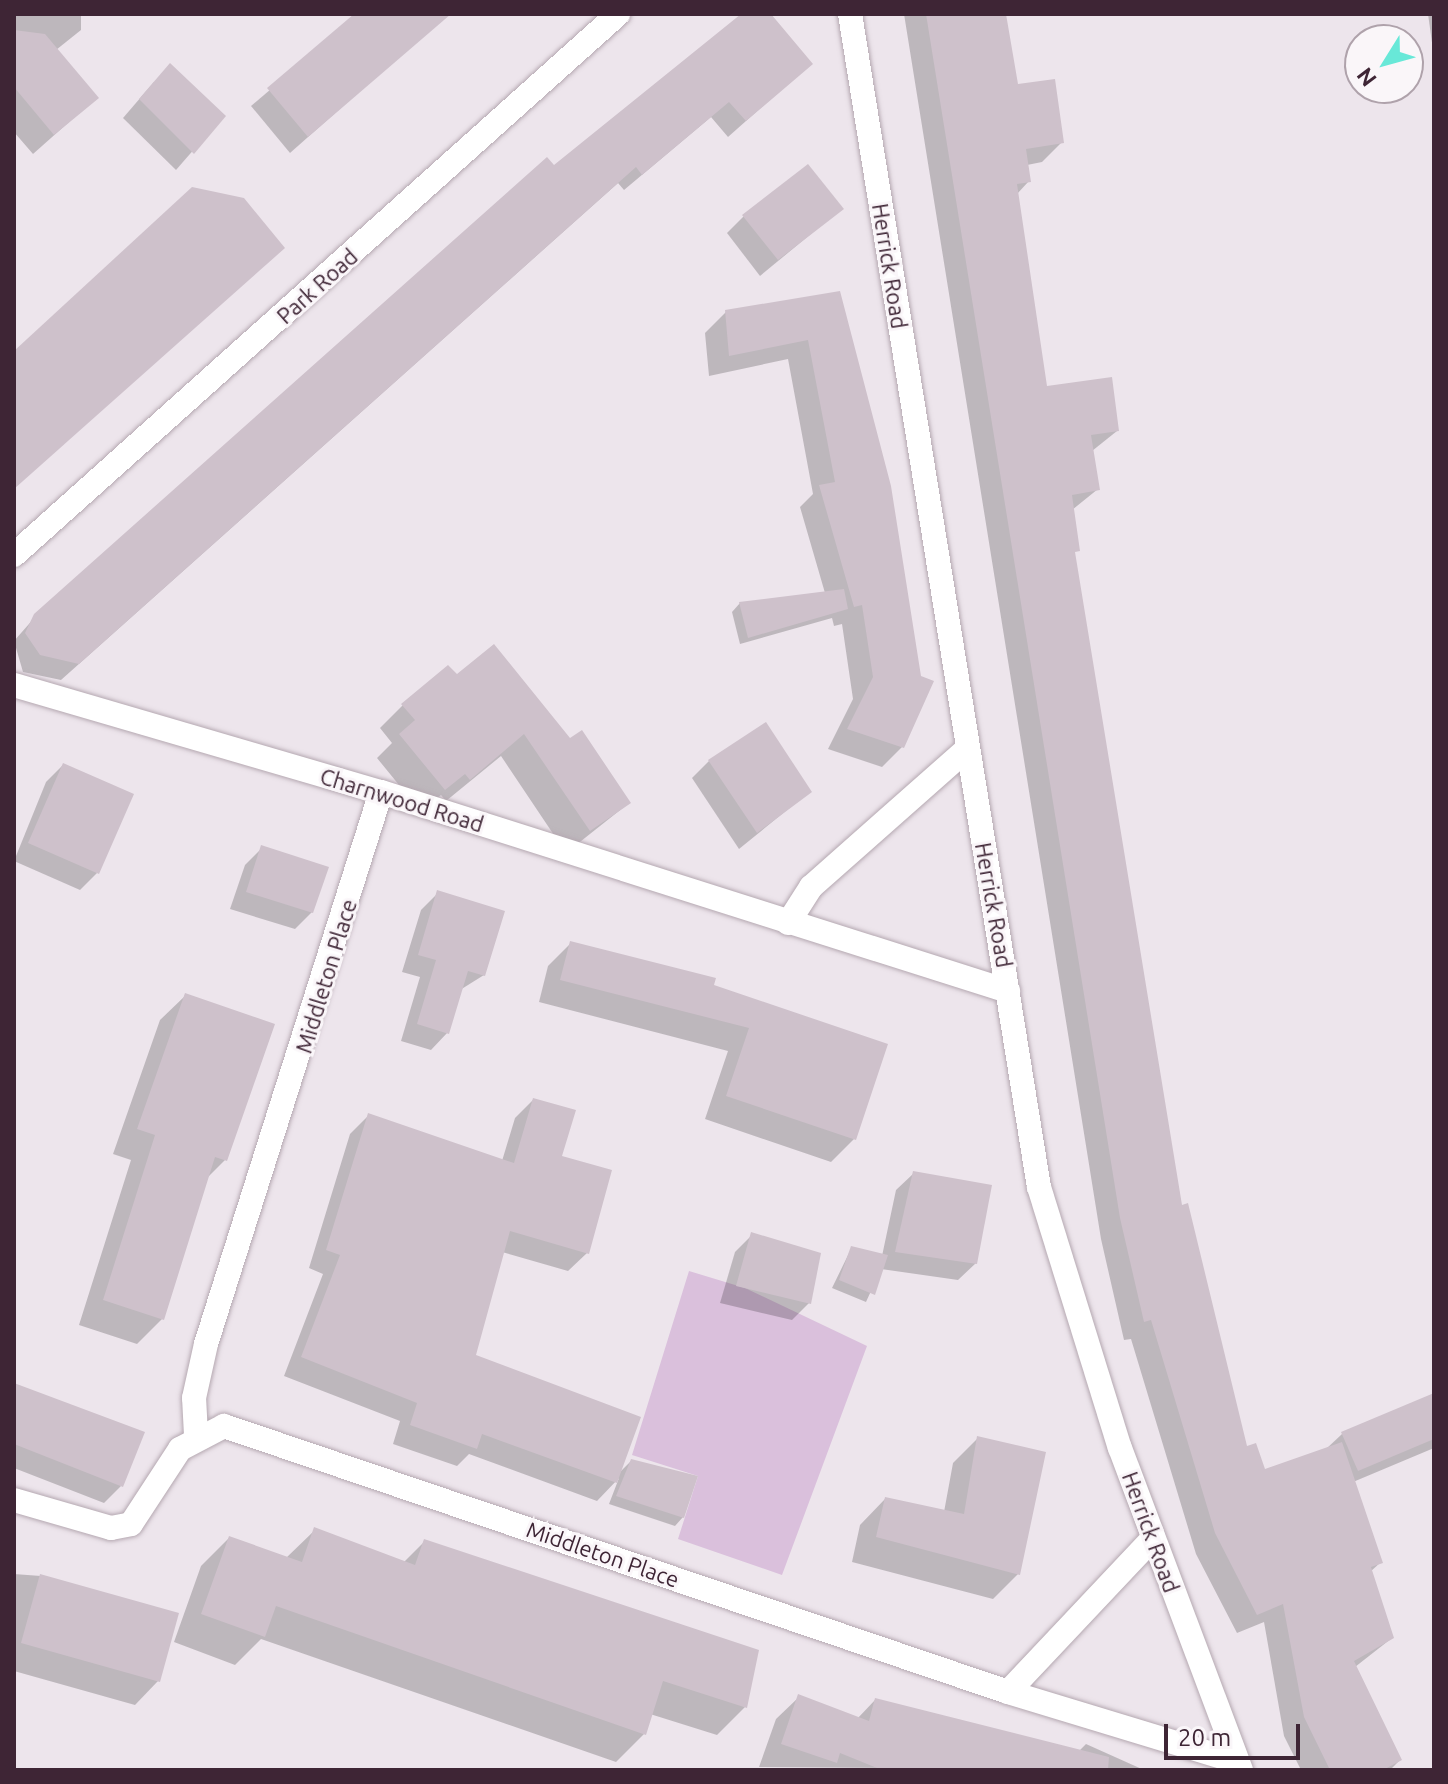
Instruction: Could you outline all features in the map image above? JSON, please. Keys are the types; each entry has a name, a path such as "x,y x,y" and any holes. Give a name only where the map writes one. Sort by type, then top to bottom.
{"street":[{"name":"Park Road","path":"14,555 618,14"},
{"name":"Herrick Road","path":"850,14 967,749 1057,1254 1153,1538 1239,1766"},
{"name":"Charnwood Road","path":"14,685 381,792 1008,991"},
{"path":"788,923 811,887 967,749"},
{"name":"Middleton Place","path":"381,792 206,1344 194,1398 196,1435 224,1426 1008,1692 1239,1766"},
{"path":"14,1500 88,1522 131,1524 196,1435"},
{"path":"1008,1692 1153,1538"}],"shaded area":[{"path":"689,1271 745,1288 867,1346 782,1575 678,1539 698,1476 632,1455"}],"building":[{"path":"354,14 451,14 308,137 267,88"},
{"path":"741,14 771,14 813,64 746,121 729,102 642,175 636,167 79,664 40,655 25,633 34,614 547,157 554,165"},
{"path":"926,14 1006,14 1018,84 1055,79 1064,143 1026,149 1031,182 1017,184 1047,386 1112,377 1119,431 1091,435 1100,490 1072,495 1080,551 1075,552 1182,1205 1188,1203 1247,1446 1256,1443 1265,1469 1342,1442 1383,1563 1371,1567 1394,1638 1354,1661 1402,1760 1383,1770 1330,1770 1304,1717 1283,1604 1257,1615 1215,1533 1151,1320 1144,1322 1120,1218"},
{"path":"14,30 45,34 99,98 54,135 14,87"},
{"path":"170,63 226,116 194,154 139,99"},
{"path":"808,164 844,209 778,260 742,215"},
{"path":"192,187 244,198 285,248 14,489 14,351"},
{"path":"840,291 891,486 921,676 934,681 904,748 847,729 873,677 862,605 854,607 819,485 835,482 808,340 729,356 725,310"},
{"path":"844,589 848,609 748,638 739,602"},
{"path":"494,644 570,738 582,730 631,803 590,831 524,734 470,780 465,774 445,790 399,734 415,720 401,704 448,665 457,674"},
{"path":"766,722 812,792 757,833 708,760"},
{"path":"63,763 134,794 99,874 28,843"},
{"path":"261,845 329,867 313,913 246,892"},
{"path":"437,890 505,911 485,976 468,971 449,1034 417,1024 436,960 418,955"},
{"path":"570,941 716,978 714,985 888,1044 856,1140 726,1096 749,1028 560,980"},
{"path":"185,993 275,1024 227,1161 215,1157 164,1320 103,1300 155,1135 137,1129"},
{"path":"533,1098 576,1110 562,1156 612,1170 589,1254 510,1231 476,1355 641,1417 617,1483 482,1434 477,1449 410,1425 417,1403 301,1357 340,1255 326,1250 368,1113 514,1163"},
{"path":"913,1171 992,1185 977,1264 895,1252"},
{"path":"751,1232 821,1253 811,1304 736,1286"},
{"path":"851,1246 888,1255 875,1295 839,1280"},
{"path":"14,1383 145,1432 123,1487 14,1444"},
{"path":"1434,1393 1434,1439 1358,1471 1341,1432"},
{"path":"977,1436 1046,1452 1020,1575 876,1537 885,1497 964,1514"},
{"path":"631,1459 698,1476 684,1518 616,1496"},
{"path":"314,1527 415,1565 424,1539 759,1650 747,1708 663,1681 646,1735 276,1606 265,1637 201,1614 229,1536 302,1562"},
{"path":"40,1574 179,1613 160,1682 21,1643"},
{"path":"798,1694 869,1721 875,1698 1109,1757 1108,1770 882,1770 840,1753 837,1763 781,1744"}]}
